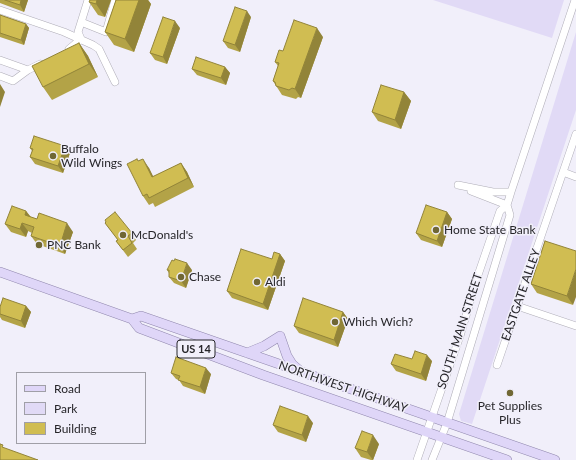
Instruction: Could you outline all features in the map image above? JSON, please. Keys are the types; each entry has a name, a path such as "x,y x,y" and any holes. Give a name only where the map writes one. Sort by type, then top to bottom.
{"main road":[{"name":"NORTHWEST HIGHWAY","path":"0,272 132,319 139,328 263,375 506,460"},
{"name":"NORTHWEST HIGHWAY","path":"132,319 141,316 555,460"},
{"path":"247,353 264,346 280,336 287,356 292,364 306,374"}],"street":[{"path":"81,39 78,32 88,0"},
{"path":"81,22 106,32 116,0"},
{"name":"SOUTH MAIN STREET","path":"417,460 460,336 477,278 500,211 506,205 511,192 575,0"},
{"path":"0,10 81,39 99,49 115,82"},
{"path":"61,54 74,47 81,39"},
{"path":"0,60 28,70"},
{"path":"0,76 14,81 28,70 48,60"},
{"name":"EASTGATE ALLEY","path":"497,365 576,134"},
{"path":"563,172 576,177"},
{"path":"506,205 458,185 493,192 511,192"},
{"name":"SOUTH MAIN STREET","path":"432,460 447,423 510,215 506,205"},
{"path":"517,306 576,326"}],"green space":[{"path":"433,0 564,0 552,38"},
{"path":"576,32 576,110 472,424 461,421 459,414"}],"building":[{"path":"5,0 21,0 20,5"},
{"path":"90,0 97,0 96,4 89,2"},
{"path":"116,0 139,0 125,39 105,32"},
{"path":"235,7 247,11 235,45 223,41"},
{"path":"0,15 26,24 21,40 0,33"},
{"path":"163,17 175,21 163,57 150,53"},
{"path":"294,20 317,28 295,89 292,88 289,90 276,86 275,82 273,81 279,63 275,62 279,50 283,51"},
{"path":"79,43 89,64 43,87 32,66"},
{"path":"196,57 225,67 221,78 192,69"},
{"path":"381,85 404,92 395,120 372,112"},
{"path":"34,136 65,146 58,166 30,157 33,149 30,148"},
{"path":"137,159 138,161 143,159 152,177 181,163 188,178 149,198 147,194 143,196 127,164"},
{"path":"426,205 447,212 437,241 416,233"},
{"path":"12,206 26,211 25,215 37,219 39,213 67,223 60,246 31,236 34,227 22,223 20,229 5,224"},
{"name":"McDonald's","path":"115,212 132,233 128,236 132,243 123,250 116,241 118,240 105,223 105,220"},
{"path":"545,241 576,251 576,269 567,296 531,284"},
{"name":"Aldi","path":"241,249 272,259 274,252 280,254 263,304 227,291"},
{"path":"175,259 187,263 181,281 169,277 169,270 167,270 172,260 174,261"},
{"path":"3,298 26,306 21,321 0,314 0,307"},
{"path":"303,298 343,312 334,340 294,326"},
{"path":"415,351 427,355 421,374 391,364 395,354 412,359"},
{"path":"176,357 206,368 200,387 178,380 180,376 171,373"},
{"path":"280,406 308,416 302,435 273,425"},
{"path":"362,431 373,435 367,452 355,448"},
{"path":"0,444 3,445 2,447 38,460 0,460"}],"place":[{"name":"Buffalo Wild Wings","path":"53,156"},
{"name":"Home State Bank","path":"436,230"},
{"name":"McDonald's","path":"123,235"},
{"name":"PNC Bank","path":"39,245"},
{"name":"Chase","path":"181,277"},
{"name":"Aldi","path":"257,282"},
{"name":"Which Wich?","path":"335,322"},
{"name":"Pet Supplies Plus","path":"510,393"}]}
